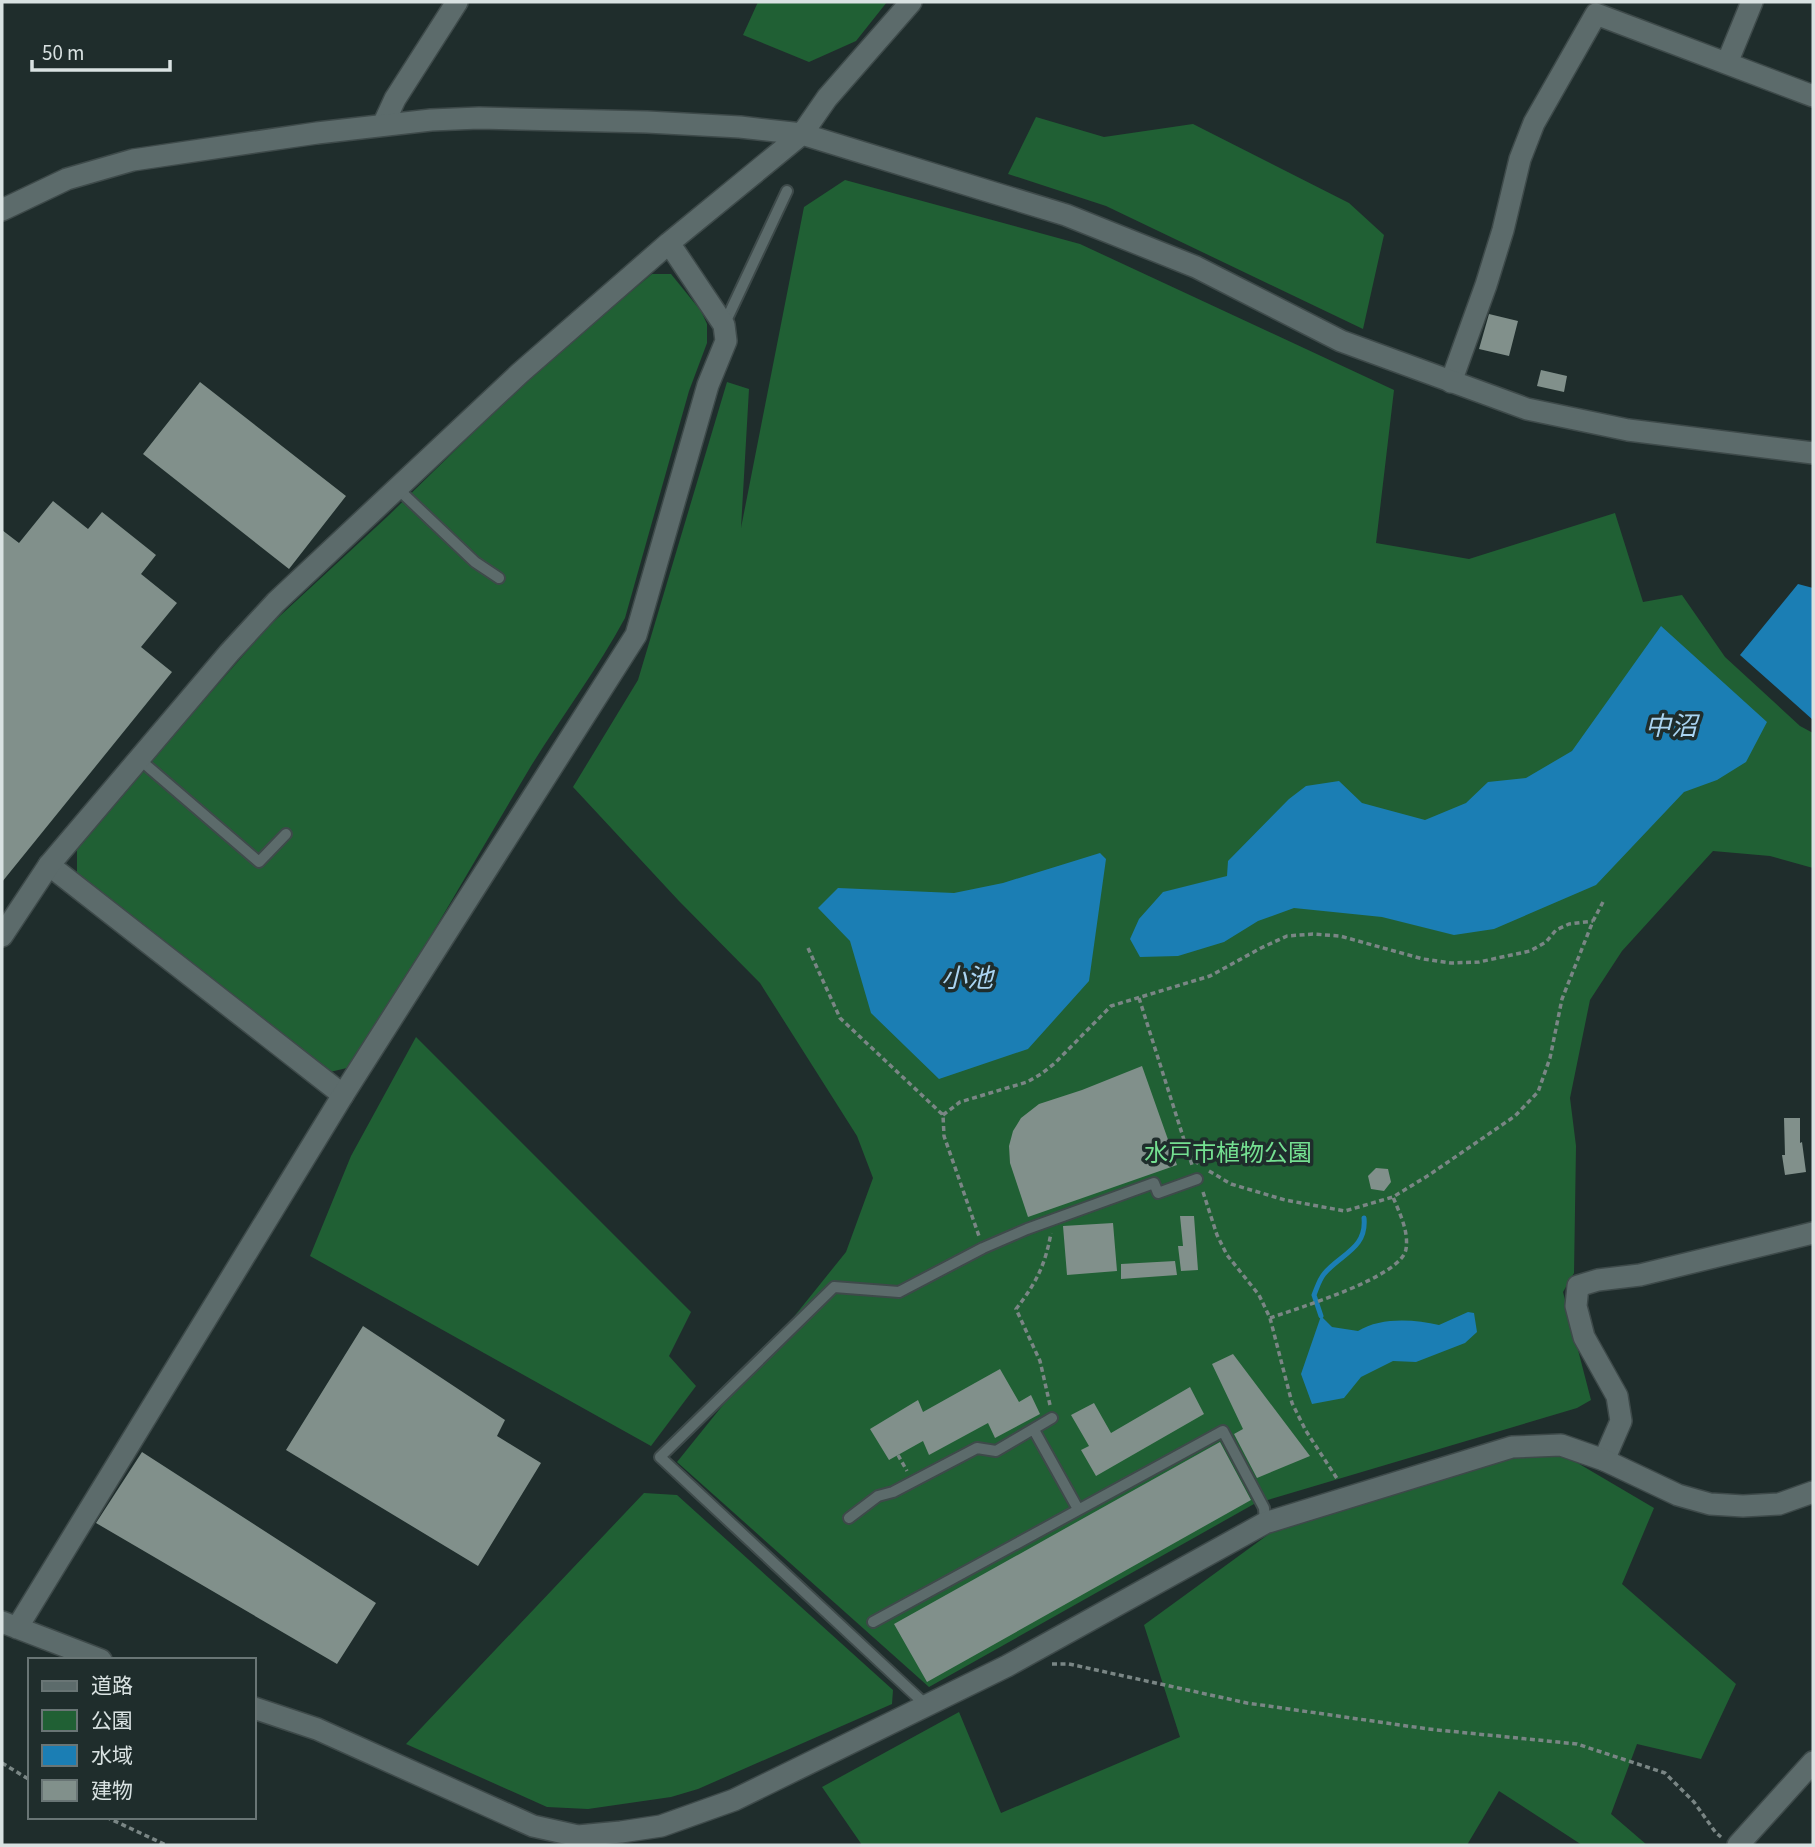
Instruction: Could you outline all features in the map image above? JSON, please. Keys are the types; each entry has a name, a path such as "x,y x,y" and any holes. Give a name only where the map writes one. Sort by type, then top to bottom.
{"street":[{"path":"383,125 395,99 457,2"},
{"path":"2,936 49,865 229,653 276,602 520,373 669,243 802,134 827,98 911,2"},
{"path":"1727,63 1752,2"},
{"path":"1451,382 1486,285 1520,159 1534,123 1595,15 1813,96"},
{"path":"2,209 67,179 133,160 431,120 479,118 647,122 740,127 802,134 1066,215 1196,267 1341,341 1527,409 1676,437 1813,453"},
{"path":"96,1658 9,1625 636,635 708,385 726,341 723,325 669,243"},
{"path":"49,865 343,1095"},
{"path":"1604,1460 1621,1421 1617,1396 1584,1337 1576,1306 1578,1286 1598,1280 1640,1275 1813,1233"},
{"path":"256,1709 317,1729 533,1826 578,1836 661,1826 734,1800 1007,1666 1265,1523 1512,1447 1561,1445 1604,1460 1678,1495 1710,1504 1779,1504 1813,1492"},
{"path":"1732,1842 1813,1762"}],"lane":[{"path":"723,325 787,191"},
{"path":"397,488 475,562 499,578"},
{"path":"139,759 259,862 286,834"},
{"path":"927,1706 660,1457 834,1287 899,1292 983,1248 1050,1221 1154,1183 1158,1194 1197,1179"},
{"path":"849,1518 878,1496 893,1492 977,1448 996,1451 1052,1418"},
{"path":"1034,1430 1078,1508"},
{"path":"873,1622 1223,1431 1264,1508 1265,1523"}],"path":[{"path":"1188,1155 1231,1184 1286,1200 1345,1211 1393,1196 1429,1175 1515,1116 1538,1092 1550,1058 1562,999 1592,921 1603,902"},
{"path":"943,1115 960,1102 1027,1082 1055,1063 1111,1006 1210,976 1287,936 1340,936 1423,959 1451,963 1479,962 1530,951 1546,943 1556,930 1569,924 1592,921"},
{"path":"808,948 840,1018 943,1115 944,1136 983,1248"},
{"path":"1139,998 1188,1155 1207,1201 1217,1235 1227,1255 1259,1296 1270,1318 1292,1403 1341,1484 1346,1497"},
{"path":"1270,1318 1381,1276 1399,1262 1406,1251 1406,1239 1393,1196"},
{"path":"1050,1221 1046,1259 1034,1286 1016,1309 1040,1361 1049,1393 1052,1418"},
{"path":"1043,1664 1069,1664 1247,1703 1428,1729 1577,1744 1665,1773 1694,1802 1716,1833 1732,1842"},
{"path":"2,1763 28,1779"},
{"path":"110,1819 166,1845"}],"green space":[{"path":"758,2 887,2 856,41 809,62 743,35"},
{"path":"1036,117 1104,137 1193,124 1349,203 1384,235 1363,329 1106,206 1008,174"},
{"name":"水戸市植物公園","path":"845,180 1080,244 1394,390 1376,543 1469,559 1615,513 1643,602 1682,595 1725,657 1800,726 1813,733 1813,868 1770,856 1713,851 1622,951 1590,1000 1570,1098 1576,1146 1574,1273 1563,1292 1591,1400 1577,1408 1254,1504 929,1687 677,1462 846,1252 873,1178 857,1136 760,983 573,787 638,680 727,382 749,389 741,528 804,207"},
{"path":"652,274 671,274 701,311 707,324 707,343 689,391 625,618 531,766 351,1067 330,1072 77,876 77,845 269,626 388,516 539,368"},
{"path":"416,1037 691,1312 669,1356 696,1386 651,1446 310,1256 351,1156"},
{"path":"1536,1452 1564,1455 1654,1508 1622,1584 1736,1684 1701,1759 1637,1744 1611,1814 1647,1845 1582,1845 1499,1791 1467,1845 862,1845 822,1787 959,1712 1001,1813 1180,1737 1144,1625 1284,1523"},
{"path":"644,1493 677,1495 893,1690 892,1704 698,1789 671,1797 588,1809 547,1807 406,1744"}],"water":[{"path":"1798,584 1813,588 1813,720 1740,655"},
{"name":"中沼","path":"1661,626 1767,722 1746,762 1717,780 1684,792 1596,885 1494,929 1454,935 1382,917 1294,908 1258,921 1224,942 1178,956 1140,957 1130,939 1139,919 1163,892 1227,876 1228,861 1289,799 1306,786 1339,781 1362,803 1425,820 1466,803 1488,782 1526,778 1572,751"},
{"name":"小池","path":"1100,853 1106,859 1089,981 1028,1049 939,1079 871,1013 850,941 818,908 838,888 954,893 1003,883"},
{"path":"1468,1312 1474,1313 1477,1332 1465,1343 1416,1362 1393,1361 1361,1377 1344,1398 1312,1404 1301,1374 1321,1316 1332,1327 1358,1331 1376,1323 1397,1320 1439,1325"}],"building":[{"path":"1489,314 1518,321 1509,356 1479,349"},
{"path":"1541,370 1567,376 1564,392 1537,386"},
{"path":"200,382 346,496 289,569 143,454"},
{"path":"53,501 88,529 102,512 156,555 141,574 177,603 141,647 172,672 2,882 2,530 19,543"},
{"path":"1142,1066 1177,1165 1028,1217 1010,1163 1009,1146 1013,1131 1021,1118 1039,1104"},
{"path":"1784,1118 1800,1118 1800,1143 1802,1142 1806,1172 1785,1175 1782,1155 1785,1155"},
{"path":"1376,1168 1388,1169 1391,1182 1384,1191 1371,1189 1368,1176"},
{"path":"1180,1216 1194,1216 1198,1270 1181,1271 1178,1246 1183,1246"},
{"path":"1113,1223 1117,1271 1067,1275 1063,1226"},
{"path":"1175,1261 1177,1275 1121,1279 1121,1264"},
{"path":"363,1326 505,1420 497,1436 541,1463 478,1566 286,1450"},
{"path":"1233,1354 1310,1456 1257,1478 1234,1434 1243,1429 1212,1364"},
{"path":"1000,1369 1019,1402 1031,1395 1040,1414 995,1438 988,1423 929,1455 923,1441 889,1460 870,1429 918,1400 923,1412"},
{"path":"1190,1387 1204,1414 1096,1476 1081,1450 1089,1446 1071,1415 1094,1403 1111,1433"},
{"path":"1220,1442 1251,1500 927,1682 894,1624"},
{"path":"142,1452 376,1603 337,1664 96,1523"}],"waterway":[{"path":"1321,1316 1314,1295 1319,1281 1330,1267 1357,1244 1364,1228 1364,1218"}]}
